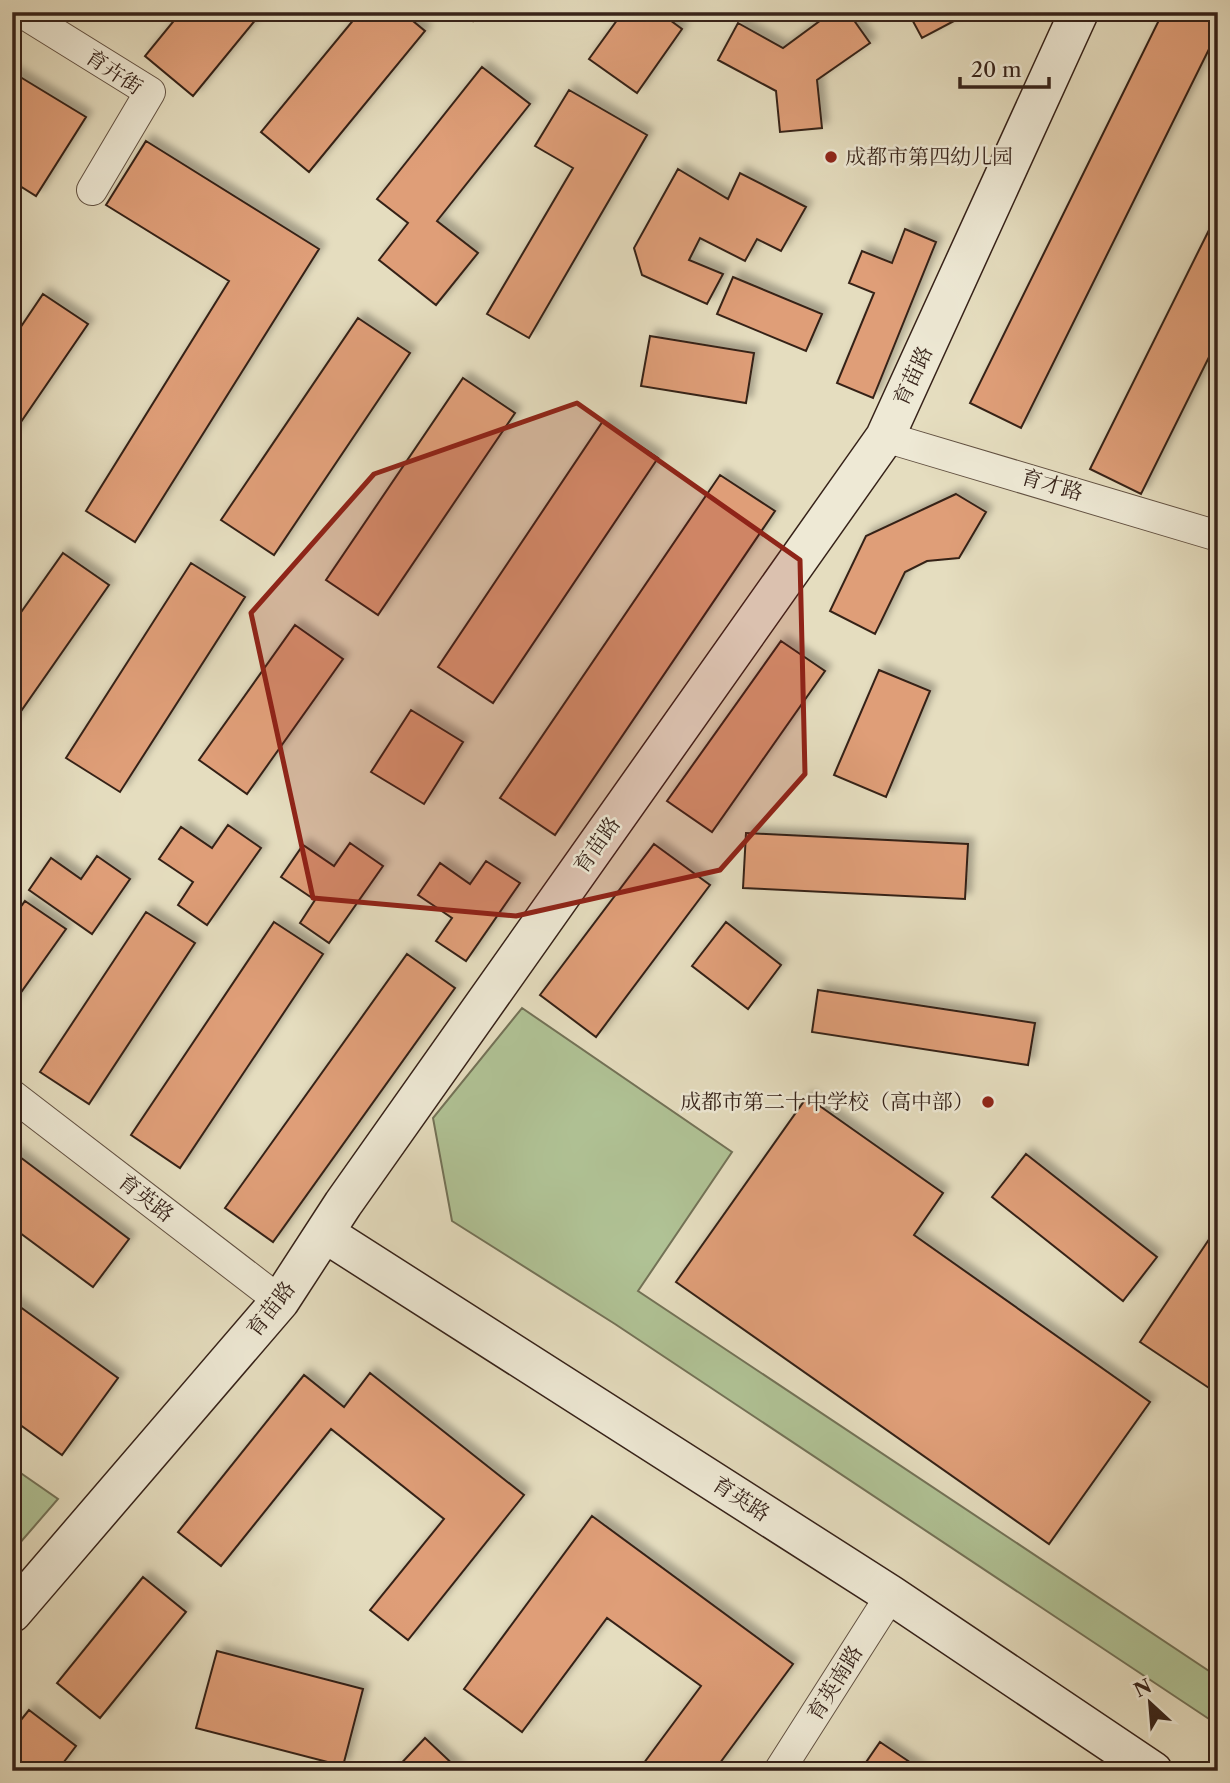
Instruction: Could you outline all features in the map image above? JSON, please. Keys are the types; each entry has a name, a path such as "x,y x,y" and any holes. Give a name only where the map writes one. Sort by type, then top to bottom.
{"street":[{"name":"育卉街","path":"22,12 149,92 92,190"},
{"name":"育苗路","path":"12,1613 280,1301 343,1204 885,436 1079,12"},
{"name":"育才路","path":"885,436 1218,536"},
{"name":"育英路","path":"12,1095 280,1301"},
{"name":"育英路","path":"326,1234 891,1595 1153,1771"},
{"name":"育英南路","path":"779,1771 891,1595"}],"highlighted area":[{"path":"577,403 800,560 805,774 720,870 516,916 313,898 251,613 374,474"}],"green space":[{"path":"522,1008 732,1152 638,1291 1218,1677 1218,1725 615,1324 452,1221 433,1118"},
{"path":"12,1467 58,1499 12,1552"}],"building":[{"path":"181,12 262,12 193,96 145,56"},
{"path":"360,12 402,12 425,31 309,172 261,132"},
{"path":"462,12 480,12 473,21"},
{"path":"623,12 659,12 682,29 637,93 589,59"},
{"path":"832,12 848,12 870,43 817,80 822,128 780,132 776,91 718,60 738,23 783,48"},
{"path":"908,12 971,12 922,38"},
{"path":"1163,12 1194,12 1218,24 1218,31 1021,428 970,403"},
{"path":"482,67 530,104 437,221 478,253 436,305 379,260 408,223 377,199"},
{"path":"12,72 86,117 36,196 12,181"},
{"path":"569,90 647,135 529,338 487,314 573,168 535,146"},
{"path":"146,141 319,249 135,542 86,511 229,281 106,205"},
{"path":"678,169 728,199 740,173 806,207 781,251 757,239 745,261 700,238 689,260 723,274 707,304 642,275 634,248"},
{"path":"1218,212 1218,339 1141,494 1090,469"},
{"path":"905,229 936,242 873,398 837,383 874,293 849,283 862,251 892,263"},
{"path":"733,277 822,314 806,351 717,314"},
{"path":"43,294 88,324 12,435 12,340"},
{"path":"358,318 410,353 274,555 221,520"},
{"path":"650,336 754,353 746,403 641,386"},
{"path":"463,378 515,413 378,615 326,580"},
{"path":"603,421 658,458 493,703 438,667"},
{"path":"720,475 775,511 555,835 500,798"},
{"path":"956,494 986,512 959,558 927,561 905,572 875,634 830,611 866,536"},
{"path":"63,553 109,585 12,724 12,625"},
{"path":"191,563 245,597 120,792 66,758"},
{"path":"295,625 343,659 247,794 199,760"},
{"path":"781,641 825,671 712,832 667,801"},
{"path":"879,670 930,691 886,797 834,775"},
{"path":"411,710 463,742 424,804 371,772"},
{"path":"228,825 261,848 207,925 178,905 193,882 159,859 181,827 212,848"},
{"path":"746,833 968,844 965,899 743,888"},
{"path":"350,843 383,866 329,943 300,923 315,900 281,877 303,845 334,866"},
{"path":"654,844 710,885 596,1037 540,995"},
{"path":"97,856 130,879 92,934 29,890 51,858 81,879"},
{"path":"486,861 520,883 466,961 436,941 452,918 418,895 440,863 470,884"},
{"path":"25,901 66,929 12,1005 12,919"},
{"path":"146,912 195,943 89,1104 40,1072"},
{"path":"274,922 323,954 180,1168 131,1135"},
{"path":"726,922 781,965 748,1009 692,966"},
{"path":"407,954 455,988 273,1242 225,1208"},
{"path":"818,990 1035,1023 1028,1065 812,1032"},
{"path":"807,1097 943,1193 914,1235 1150,1402 1049,1544 676,1282"},
{"path":"12,1151 129,1239 93,1287 12,1227"},
{"path":"1026,1154 1157,1257 1123,1301 992,1197"},
{"path":"1218,1226 1218,1394 1140,1342"},
{"path":"12,1301 118,1378 62,1455 12,1419"},
{"path":"370,1373 524,1495 408,1640 370,1610 444,1519 331,1429 221,1566 178,1532 304,1375 344,1407"},
{"path":"592,1516 793,1664 714,1771 638,1771 701,1686 607,1618 522,1732 464,1689"},
{"path":"143,1577 186,1612 100,1718 57,1683"},
{"path":"217,1651 363,1689 343,1766 196,1728"},
{"path":"29,1710 76,1746 57,1771 12,1771 12,1731"},
{"path":"425,1738 460,1771 394,1771"},
{"path":"880,1742 923,1771 860,1771"}],"place":[{"name":"成都市第四幼儿园","path":"831,157"},
{"name":"成都市第二十中学校（高中部）","path":"988,1102"}]}
